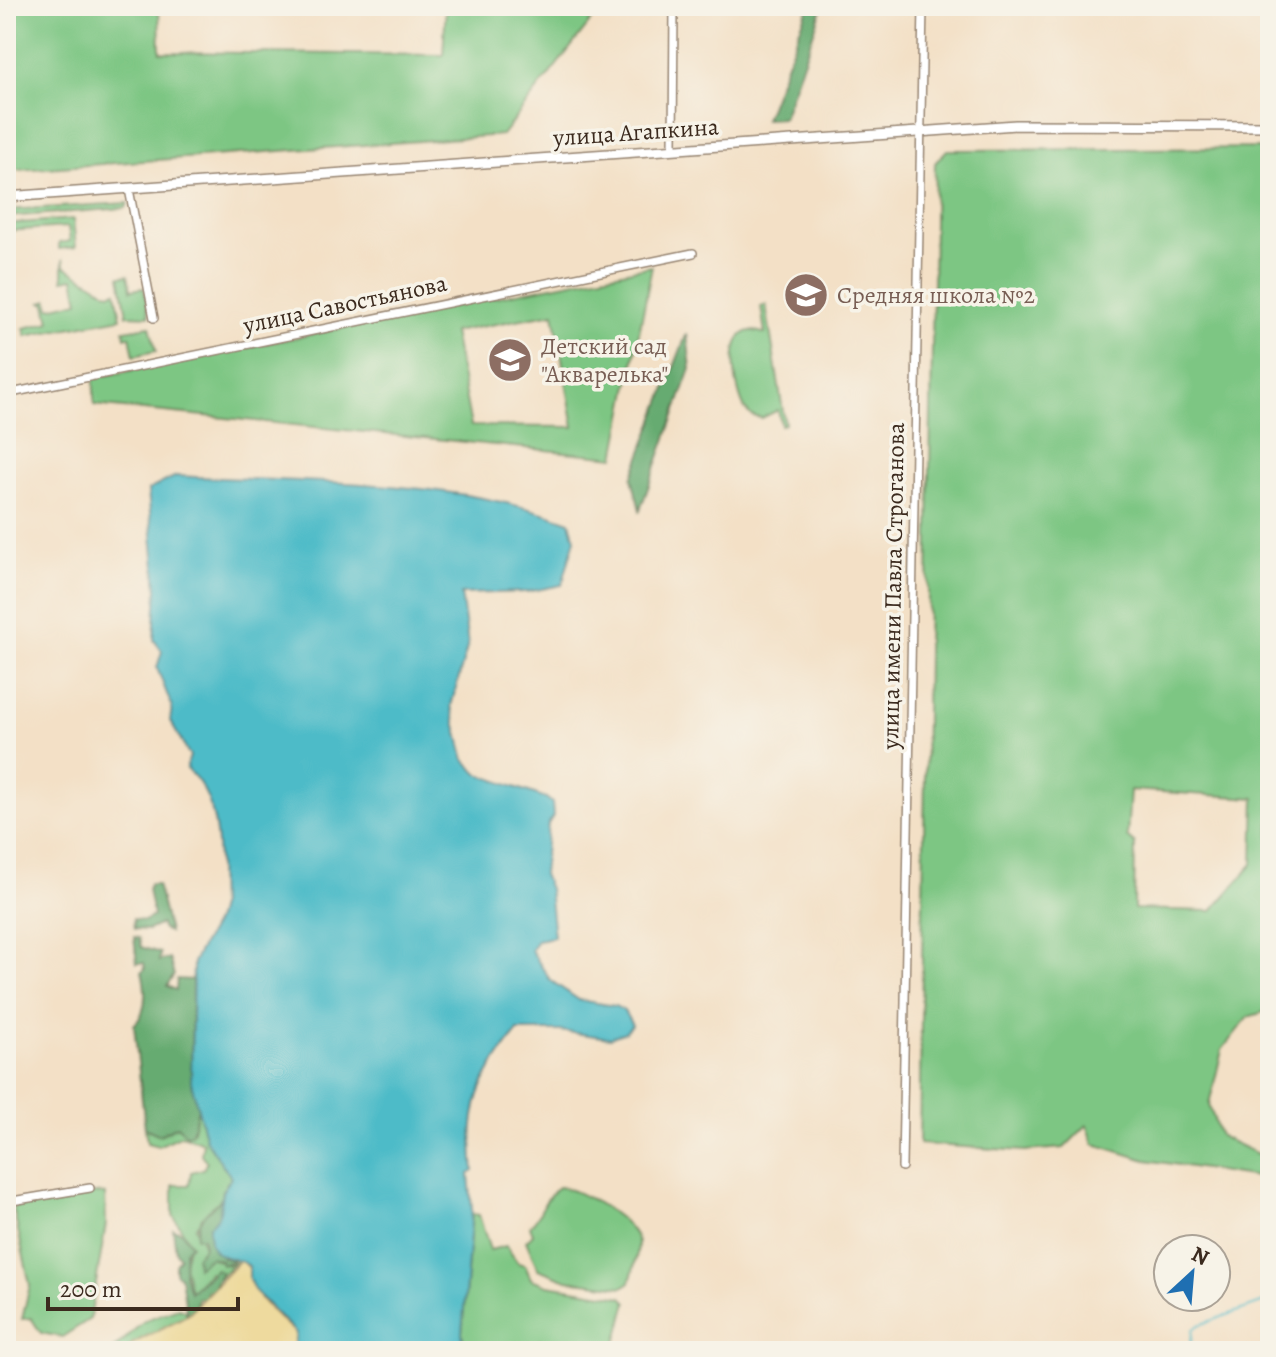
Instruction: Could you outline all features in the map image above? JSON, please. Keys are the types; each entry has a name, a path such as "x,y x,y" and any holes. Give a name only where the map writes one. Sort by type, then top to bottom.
{"main road":[{"name":"улица Агапкина","path":"6,197 921,131 1029,125 1270,126"}],"street":[{"path":"673,149 674,6"},
{"name":"улица имени Павла Строганова","path":"902,1167 923,6"},
{"path":"129,189 154,318"},
{"name":"улица Савостьянова","path":"6,394 693,253"},
{"path":"6,1202 90,1188"}],"green space":[{"path":"6,6 159,6 160,52 443,55 446,6 603,6 502,135 6,171 6,107 10,105 6,97 10,95 6,85"},
{"path":"809,6 823,6 783,118 765,119"},
{"path":"1270,148 1270,1010 1248,1017 1222,1050 1209,1105 1220,1136 1270,1160 1270,1179 1146,1160 1094,1144 1087,1125 1064,1148 1025,1151 919,1144 935,163 947,150","holes":["1130,790 1255,798 1253,864 1212,911 1134,909 1135,844 1127,837"]},
{"path":"128,203 126,208 6,217 6,210"},
{"path":"73,219 76,247 59,249 59,243 70,241 68,227 6,231 6,224"},
{"path":"63,259 64,266 109,293 116,291 121,318 26,336 24,328 50,322 46,304 42,302 48,300 50,308 79,301 74,278 63,280"},
{"path":"652,266 615,457 94,405 94,378","holes":["554,313 574,427 471,426 453,332"]},
{"path":"128,275 131,290 144,288 149,316 127,315 120,276"},
{"path":"766,305 785,424 781,425 778,410 762,418 748,412 735,374 736,345 742,336 751,331 765,334 761,306"},
{"path":"150,326 156,351 134,356 130,336 125,337 124,330"},
{"path":"687,333 691,369 640,510 632,478"},
{"path":"150,884 157,884 169,932 162,929 161,924 148,930 134,929 133,919 144,921 153,916 148,889"},
{"path":"134,937 139,938 141,947 160,953 159,961 169,958 174,975 167,986 176,990 177,979 192,980 191,1082 198,1108 192,1133 187,1135 177,1126 160,1135 145,1128 134,1025 144,1006 142,971 145,969 144,963 137,963"},
{"path":"198,1108 206,1140 231,1177 222,1191 222,1198 195,1227 204,1246 196,1257 198,1266 210,1257 227,1265 234,1263 220,1277 221,1272 209,1272 190,1292 184,1264 189,1242 173,1215 173,1185 189,1185 191,1172 203,1169 207,1162 201,1154 203,1143 182,1135 158,1146 147,1143 145,1128 160,1135 177,1126 192,1133"},
{"path":"558,1187 579,1193 605,1207 635,1235 638,1244 636,1258 630,1282 623,1287 567,1280 538,1269 526,1241 533,1234 530,1226"},
{"path":"105,1194 106,1224 90,1319 62,1337 41,1333 31,1318 22,1319 30,1285 13,1207"},
{"path":"222,1198 219,1218 222,1258 235,1260 222,1265 220,1260 210,1257 197,1267 196,1257 204,1246 203,1238 196,1237 199,1223 204,1214"},
{"path":"472,1214 479,1215 490,1250 506,1246 518,1263 525,1265 531,1279 548,1285 622,1297 627,1302 614,1351 590,1351 591,1344 587,1343 585,1350 562,1351 563,1346 559,1345 554,1351 550,1350 551,1343 540,1340 534,1351 465,1351 462,1333"},
{"path":"173,1229 182,1232 191,1245 185,1250 184,1275 190,1292 216,1269 221,1272 212,1290 206,1291 206,1298 198,1298 194,1311 187,1315 181,1278 175,1273 175,1264 180,1257 176,1253"},
{"path":"178,1308 185,1310 187,1315 132,1344 128,1351 112,1351 145,1320"}],"sand":[{"path":"240,1260 251,1269 251,1278 259,1296 296,1333 294,1345 289,1351 128,1351 132,1344 187,1315"}],"water":[{"path":"176,476 426,490 524,507 570,522 575,539 562,585 527,592 461,594 468,644 451,706 465,760 478,774 546,798 552,803 553,816 548,824 543,874 549,889 554,937 537,940 531,950 550,980 579,1000 615,1006 624,1011 632,1025 625,1032 610,1038 560,1031 518,1031 485,1080 472,1130 474,1171 469,1174 472,1210 462,1333 464,1351 289,1351 294,1345 296,1333 254,1290 249,1279 249,1266 221,1255 212,1247 209,1226 218,1216 222,1194 231,1177 206,1140 191,1082 193,962 215,922 219,907 218,851 213,814 207,797 186,768 190,756 170,721 172,707 157,668 162,651 154,640 157,589 148,490"}],"waterway":[{"path":"1189,1351 1193,1329 1199,1325 1270,1300"}],"place":[{"name":"Средняя школа №2","path":"806,295"},
{"name":"Детский сад \"Акварелька\"","path":"510,360"}]}
